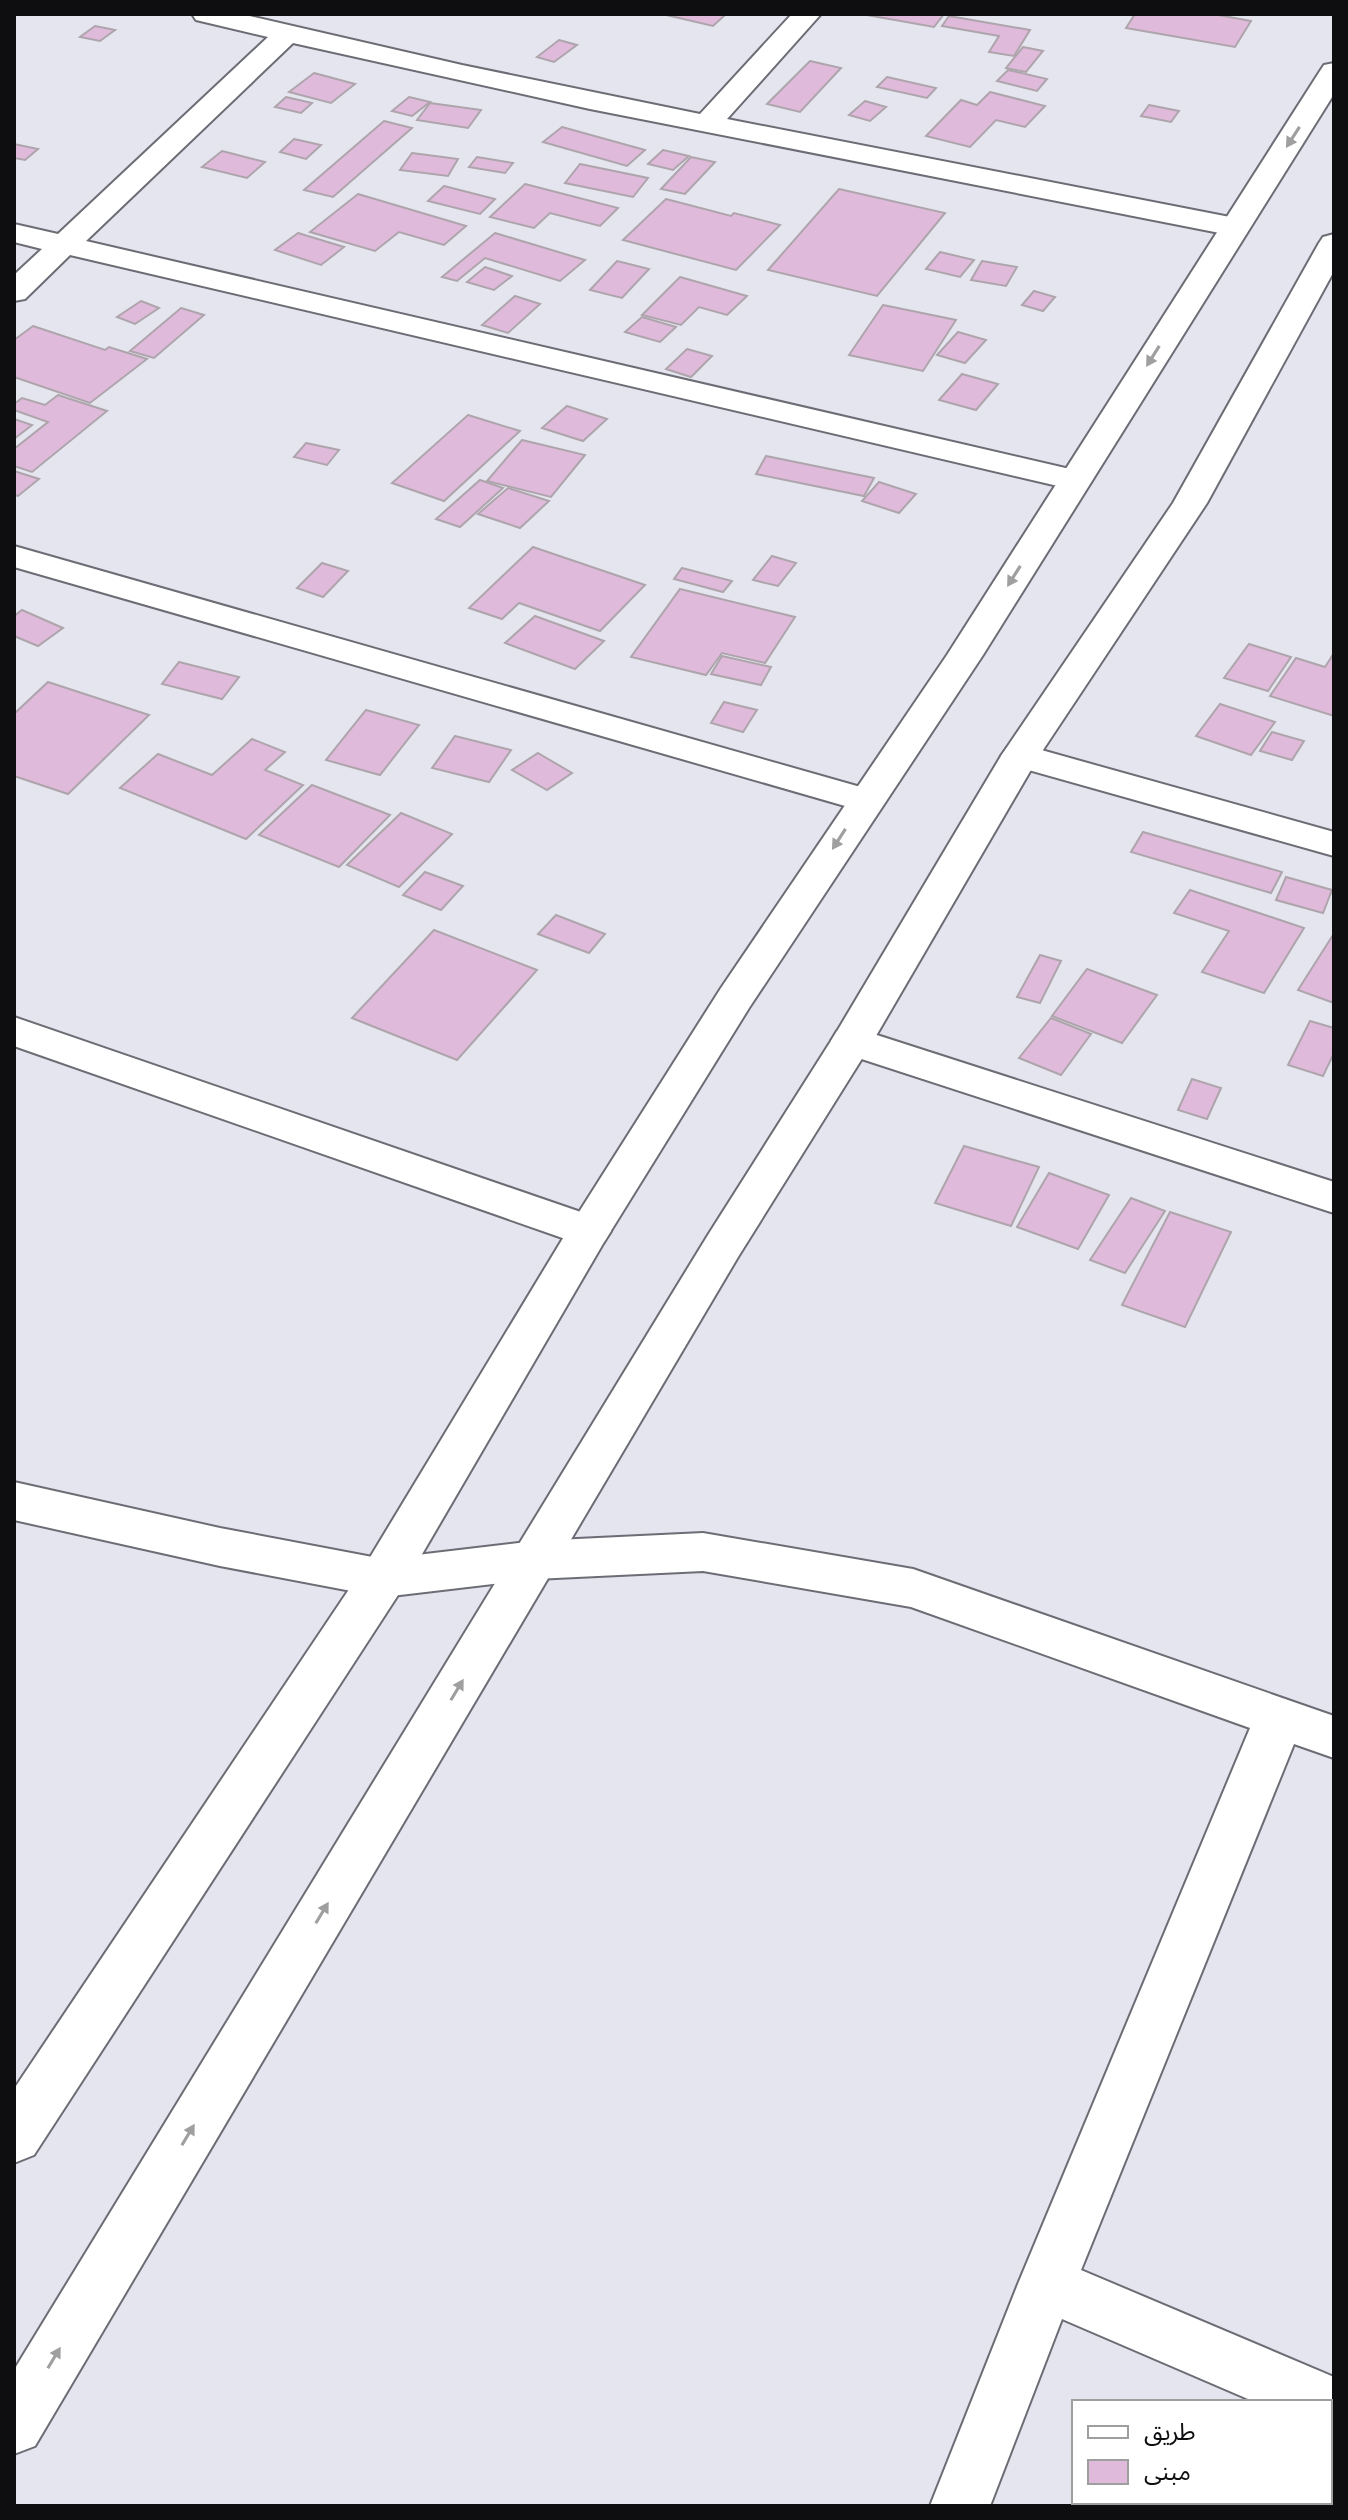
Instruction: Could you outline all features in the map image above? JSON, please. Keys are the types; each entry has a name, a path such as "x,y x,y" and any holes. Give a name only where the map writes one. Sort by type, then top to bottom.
{"street":[{"path":"206,14 708,123 1235,227"},
{"path":"708,123 807,14"},
{"path":"14,292 287,34"},
{"path":"14,2137 383,1578 589,1231 735,998 965,655 1334,71"},
{"path":"14,233 1075,480"},
{"path":"14,2425 723,1246 852,1041 1020,756 1190,503 1334,243"},
{"path":"14,556 865,800"},
{"path":"1020,756 1334,844"},
{"path":"14,1031 589,1231"},
{"path":"852,1041 1334,1198"},
{"path":"14,1501 220,1547 383,1578 535,1560 703,1552 913,1588 1334,1737"},
{"path":"960,2506 1047,2284 1279,1718"},
{"path":"1047,2284 1319,2400"}],"building":[{"path":"662,14 726,14 713,26"},
{"path":"861,14 944,14 934,27"},
{"path":"1135,14 1213,14 1251,21 1235,47 1126,28"},
{"path":"949,16 1030,30 1014,56 989,52 999,36 942,26"},
{"path":"95,26 115,30 100,41 80,37"},
{"path":"559,40 577,45 554,62 537,57"},
{"path":"1023,47 1043,51 1026,72 1006,68"},
{"path":"810,61 841,68 800,112 767,104"},
{"path":"1008,70 1047,79 1037,91 997,81"},
{"path":"314,73 355,84 331,103 289,92"},
{"path":"887,77 936,88 927,98 877,87"},
{"path":"990,92 1045,106 1025,127 996,120 970,147 926,136 961,100 977,105"},
{"path":"286,97 312,103 301,113 275,107"},
{"path":"409,97 430,102 412,116 392,111"},
{"path":"865,101 886,107 870,121 849,115"},
{"path":"430,103 481,110 468,128 417,120"},
{"path":"1149,105 1179,111 1171,122 1141,116"},
{"path":"384,121 412,128 333,197 304,190"},
{"path":"562,127 645,150 627,166 543,142"},
{"path":"294,139 321,145 306,159 280,152"},
{"path":"14,144 38,149 25,160 14,158"},
{"path":"663,150 689,156 673,170 648,164"},
{"path":"222,151 265,162 247,178 202,167"},
{"path":"412,153 458,159 448,176 400,170"},
{"path":"477,157 513,163 505,173 469,167"},
{"path":"691,157 715,162 685,194 661,189"},
{"path":"580,164 648,178 633,197 565,183"},
{"path":"525,184 618,208 600,226 550,213 534,228 490,217"},
{"path":"444,186 495,199 480,214 428,201"},
{"path":"839,189 945,213 877,296 768,270"},
{"path":"358,194 466,226 444,245 399,232 375,251 310,232"},
{"path":"666,199 780,225 736,270 623,240"},
{"path":"298,233 344,247 321,265 275,250"},
{"path":"495,233 585,260 560,281 485,258 457,281 442,277"},
{"path":"940,252 974,260 960,277 926,269"},
{"path":"617,261 649,269 622,298 590,290"},
{"path":"982,261 1017,267 1006,286 971,280"},
{"path":"485,267 512,276 494,290 467,282"},
{"path":"680,277 747,296 727,315 699,307 681,325 642,315"},
{"path":"1034,291 1055,297 1043,311 1022,305"},
{"path":"515,296 540,304 508,333 482,325"},
{"path":"141,301 159,308 135,324 117,317"},
{"path":"883,305 956,320 923,371 849,355"},
{"path":"181,308 204,315 154,358 130,351"},
{"path":"642,317 676,327 660,342 625,332"},
{"path":"33,326 105,350 109,347 147,359 90,403 14,377 14,340"},
{"path":"958,332 986,340 965,363 937,355"},
{"path":"687,349 712,356 691,377 666,369"},
{"path":"962,374 998,384 976,410 939,400"},
{"path":"58,395 107,411 32,472 14,466 14,449 48,422 14,410 14,404 22,398 45,405"},
{"path":"567,406 607,419 583,441 542,428"},
{"path":"468,415 520,431 444,501 392,483"},
{"path":"14,419 32,425 14,439"},
{"path":"522,440 585,455 551,497 487,481"},
{"path":"306,443 339,450 327,465 294,457"},
{"path":"766,456 874,478 864,496 756,474"},
{"path":"14,471 39,479 18,496 14,495"},
{"path":"480,480 503,488 460,527 436,519"},
{"path":"879,482 916,494 899,513 862,501"},
{"path":"508,488 549,501 520,528 478,514"},
{"path":"533,547 645,585 600,631 519,603 502,619 469,608"},
{"path":"772,556 796,563 778,586 753,580"},
{"path":"322,563 348,571 323,597 297,588"},
{"path":"682,568 732,581 723,592 674,579"},
{"path":"680,589 795,617 765,663 722,653 706,675 631,657"},
{"path":"22,610 63,628 38,646 14,636 14,616"},
{"path":"535,616 604,641 575,669 505,643"},
{"path":"1249,644 1291,657 1268,691 1224,678"},
{"path":"1334,653 1334,716 1270,696 1296,658 1325,667"},
{"path":"722,656 771,667 761,685 711,674"},
{"path":"179,662 239,677 222,699 162,684"},
{"path":"48,682 149,715 68,794 14,776 14,714"},
{"path":"724,702 757,710 743,732 711,723"},
{"path":"1220,704 1275,722 1251,755 1196,736"},
{"path":"366,710 419,725 380,775 326,760"},
{"path":"1272,732 1304,741 1292,760 1260,751"},
{"path":"455,736 511,750 489,782 432,768"},
{"path":"252,739 285,752 265,770 303,785 246,839 120,788 158,754 212,775"},
{"path":"538,753 572,773 547,790 512,770"},
{"path":"312,785 390,815 339,867 259,835"},
{"path":"401,813 452,834 399,887 347,865"},
{"path":"1143,832 1282,872 1271,893 1131,852"},
{"path":"425,872 463,886 441,910 403,895"},
{"path":"1286,877 1332,890 1323,913 1276,900"},
{"path":"1190,890 1304,928 1264,993 1202,972 1229,931 1174,913"},
{"path":"556,915 605,934 589,953 538,934"},
{"path":"434,930 537,970 457,1060 352,1018"},
{"path":"1334,935 1334,1003 1298,990"},
{"path":"1040,955 1061,961 1040,1003 1017,997"},
{"path":"1087,969 1157,995 1122,1043 1052,1016"},
{"path":"1051,1018 1091,1034 1061,1075 1019,1058"},
{"path":"1310,1021 1334,1028 1334,1053 1323,1076 1288,1065"},
{"path":"1192,1079 1221,1088 1207,1119 1178,1110"},
{"path":"964,1146 1039,1167 1011,1226 935,1203"},
{"path":"1049,1173 1109,1195 1078,1249 1017,1227"},
{"path":"1131,1198 1165,1211 1125,1273 1090,1260"},
{"path":"1170,1212 1231,1232 1185,1327 1122,1305"}]}
